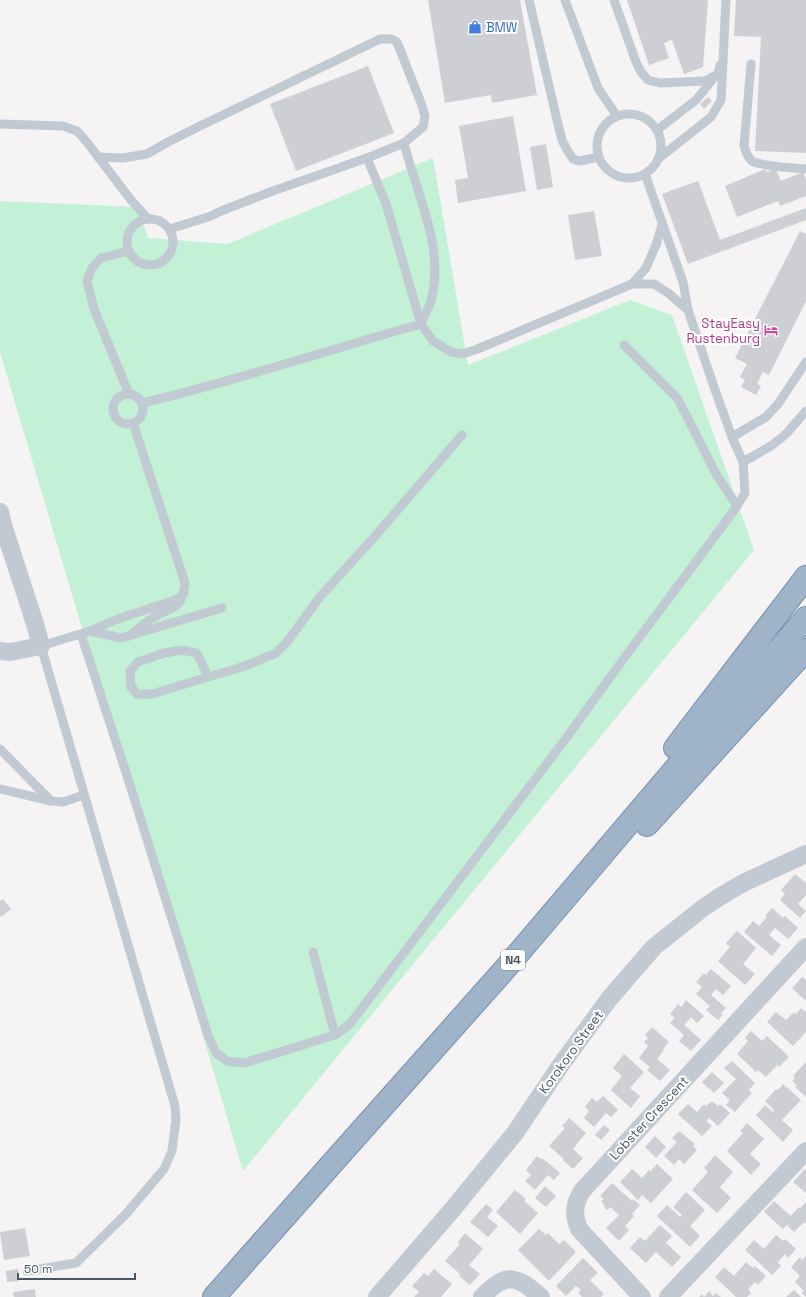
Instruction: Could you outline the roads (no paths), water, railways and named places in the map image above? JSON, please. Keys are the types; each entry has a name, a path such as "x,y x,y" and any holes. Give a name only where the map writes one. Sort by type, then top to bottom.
{"highway":[{"path":"505,969 547,908 712,701 806,577"},
{"name":"N4","path":"214,1297 505,969 806,618"},
{"path":"336,1159 364,1138 413,1089 644,828 806,650"}],"street":[{"path":"0,651 10,652 41,646 1,521"},
{"name":"Korokoro Street","path":"376,1297 452,1210 515,1133 560,1066 609,999 654,947 703,908 721,896 743,883 806,854"},
{"name":"Lobster Crescent","path":"642,1297 579,1229 575,1216 578,1198 582,1191 806,947"},
{"path":"668,1297 806,1151"},
{"path":"482,1297 492,1287 500,1282 510,1279 519,1280 529,1286 541,1297"}],"lane":[{"path":"529,0 561,133 567,150 573,159 579,161 599,157"},
{"path":"565,0 598,88 617,116"},
{"path":"614,0 636,62 641,72 648,80 660,83 705,81 718,74"},
{"path":"658,159 711,117 721,100 726,0"},
{"path":"98,157 123,158 147,154 168,142 380,39 387,38 397,42 422,103 425,116 423,127 404,143 367,158 270,192 211,216 170,229"},
{"path":"657,130 696,100 718,74 723,59"},
{"path":"751,64 744,146 747,155 752,161 806,169"},
{"path":"632,114 639,116 652,124 657,130 661,149 653,168 645,174 634,178 613,174 599,157 599,138 609,121 617,116 632,114"},
{"path":"0,124 63,126 77,131 148,219"},
{"path":"404,143 431,234 435,260 433,293 421,324"},
{"path":"367,158 386,204 421,324 433,341 451,352 462,354 475,350 632,284 654,284 668,293 688,310"},
{"path":"86,633 130,785 208,1034 216,1053 227,1061 244,1063 335,1035 350,1024 567,737 745,493 743,462 732,437 688,310 683,282 645,174"},
{"path":"148,219 162,222 170,229 174,240 173,248 165,260 152,266 145,265 132,258 127,244 127,237 135,224 148,219"},
{"path":"632,284 646,268 656,245 662,225"},
{"path":"128,394 94,309 87,281 92,268 101,258 129,251"},
{"path":"142,403 199,390 242,378 356,342 421,324"},
{"path":"624,346 678,399 716,474 737,506"},
{"path":"732,437 766,417 778,404 806,362"},
{"path":"128,394 139,398 143,409 142,415 138,420 128,424 117,419 113,408 114,403 118,398 128,394"},
{"path":"743,462 771,446 786,434 806,411"},
{"path":"129,636 151,618 175,607 181,601 185,583 133,422"},
{"path":"208,677 197,653 182,650 164,653 138,662 130,671 132,687 137,694 152,694 245,666 276,653 287,642 319,598 462,435"},
{"path":"27,1271 76,1264 126,1214 164,1169 172,1151 176,1119 175,1106 41,646 86,633 114,620 178,599 184,593"},
{"path":"86,633 122,638 222,608"},
{"path":"0,749 51,801"},
{"path":"0,790 51,801 63,802 84,795"},
{"path":"313,952 335,1035"}],"place":[{"name":"BMW","path":"475,27"},
{"name":"StayEasy Rustenburg","path":"771,330"}]}
